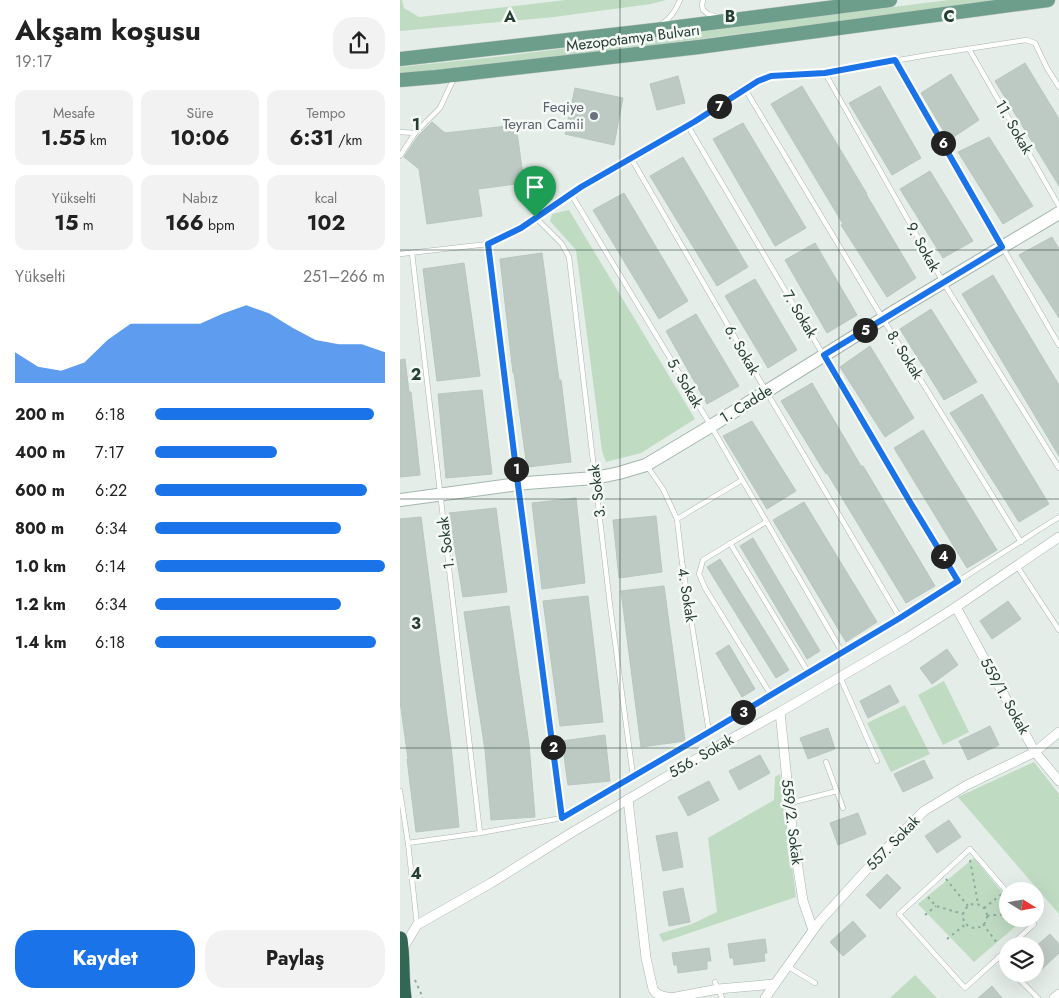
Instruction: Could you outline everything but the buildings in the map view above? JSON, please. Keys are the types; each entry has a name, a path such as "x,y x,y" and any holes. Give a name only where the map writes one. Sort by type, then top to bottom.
{"highway":[{"path":"401,945 402,993"}],"main road":[{"name":"Mezopotamya Bulvarı","path":"400,59 655,30 849,3 890,0"},
{"name":"Mezopotamya Bulvarı","path":"400,80 699,47 1048,0"}],"street":[{"name":"1. Cadde","path":"400,500 518,485 595,478 646,465 943,282 1059,213"},
{"name":"556. Sokak","path":"417,925 491,883 720,745 907,638 1059,537"},
{"name":"559/1. Sokak","path":"956,607 1035,752 1059,781"},
{"name":"559/2. Sokak","path":"780,712 788,803 803,901 813,930"},
{"name":"557. Sokak","path":"765,998 819,922 879,856 924,811 967,785 1035,752 1059,732"},
{"path":"628,799 646,958 653,989 656,993 671,998 716,985 775,984"},
{"path":"401,945 417,925"},
{"path":"1054,998 1059,994"}],"lane":[{"path":"655,30 669,19 680,0"},
{"path":"703,0 703,10 708,14 727,21"},
{"path":"400,254 488,244 521,228 571,194 688,126 758,81 771,76 825,73 1026,40 1035,43 1047,68 1059,86"},
{"name":"11. Sokak","path":"969,49 1059,206"},
{"path":"895,60 1059,345"},
{"name":"9. Sokak","path":"825,73 943,282 1059,468"},
{"path":"400,156 415,132 440,108 456,75"},
{"name":"8. Sokak","path":"745,89 883,319 1021,542"},
{"name":"7. Sokak","path":"688,126 958,581"},
{"path":"400,132 415,132"},
{"name":"6. Sokak","path":"631,158 900,618"},
{"name":"5. Sokak","path":"571,194 742,480 842,652"},
{"name":"3. Sokak","path":"535,217 562,244 569,257 633,776"},
{"path":"488,244 562,818"},
{"name":"1. Sokak","path":"412,253 480,833"},
{"name":"4. Sokak","path":"646,465 663,489 677,519 709,732"},
{"path":"677,519 742,480"},
{"path":"408,844 562,818 900,618 1059,517"},
{"path":"766,522 703,560 699,574 705,588 770,695"},
{"path":"730,543 808,672"},
{"path":"1017,566 1059,630"},
{"path":"840,678 877,762"},
{"path":"826,762 843,808"},
{"path":"400,791 417,925"},
{"path":"788,803 837,791"},
{"path":"998,957 965,988 899,914 970,849 999,884"},
{"path":"1020,937 1030,928"},
{"path":"787,966 815,983"},
{"path":"1022,982 1038,998"},
{"path":"716,985 722,998"}],"path":[{"path":"970,859 978,904"},
{"path":"946,879 968,906"},
{"path":"923,892 936,906 963,914"},
{"path":"984,908 999,898"},
{"path":"978,904 984,908 987,916 984,924 973,928 966,924 963,914 968,906 978,904"},
{"path":"925,915 936,906"},
{"path":"987,916 999,915"},
{"path":"948,939 966,924"},
{"path":"984,924 997,942"}],"green space":[{"path":"400,0 402,0 404,8 419,17 566,0 666,0 651,4 554,17 400,31"},
{"path":"949,0 1003,0 631,48 400,75 400,67 505,56"},
{"path":"569,210 695,419 641,453 606,462 602,451 576,250 550,221 552,214"},
{"path":"944,681 969,732 943,745 918,695"},
{"path":"905,705 930,754 891,772 867,723"},
{"path":"1034,762 1059,794 1059,914 1044,897 1044,882 1031,882 958,797"},
{"path":"780,774 796,897 663,942 659,934 692,924 717,912 708,838 774,800 775,777"},
{"path":"974,858 999,888 999,928 1014,928 1003,937 999,937 999,940 974,962 918,904"},
{"path":"915,975 937,998 890,998"}],"place":[{"name":"Feqiye Teyran Camii","path":"594,116"}],"route":[{"path":"895,60 1002,247 824,355 958,581 900,618 562,818 488,244 521,228 535,217 581,187 694,122 758,81 771,76 825,73 895,60"}]}
